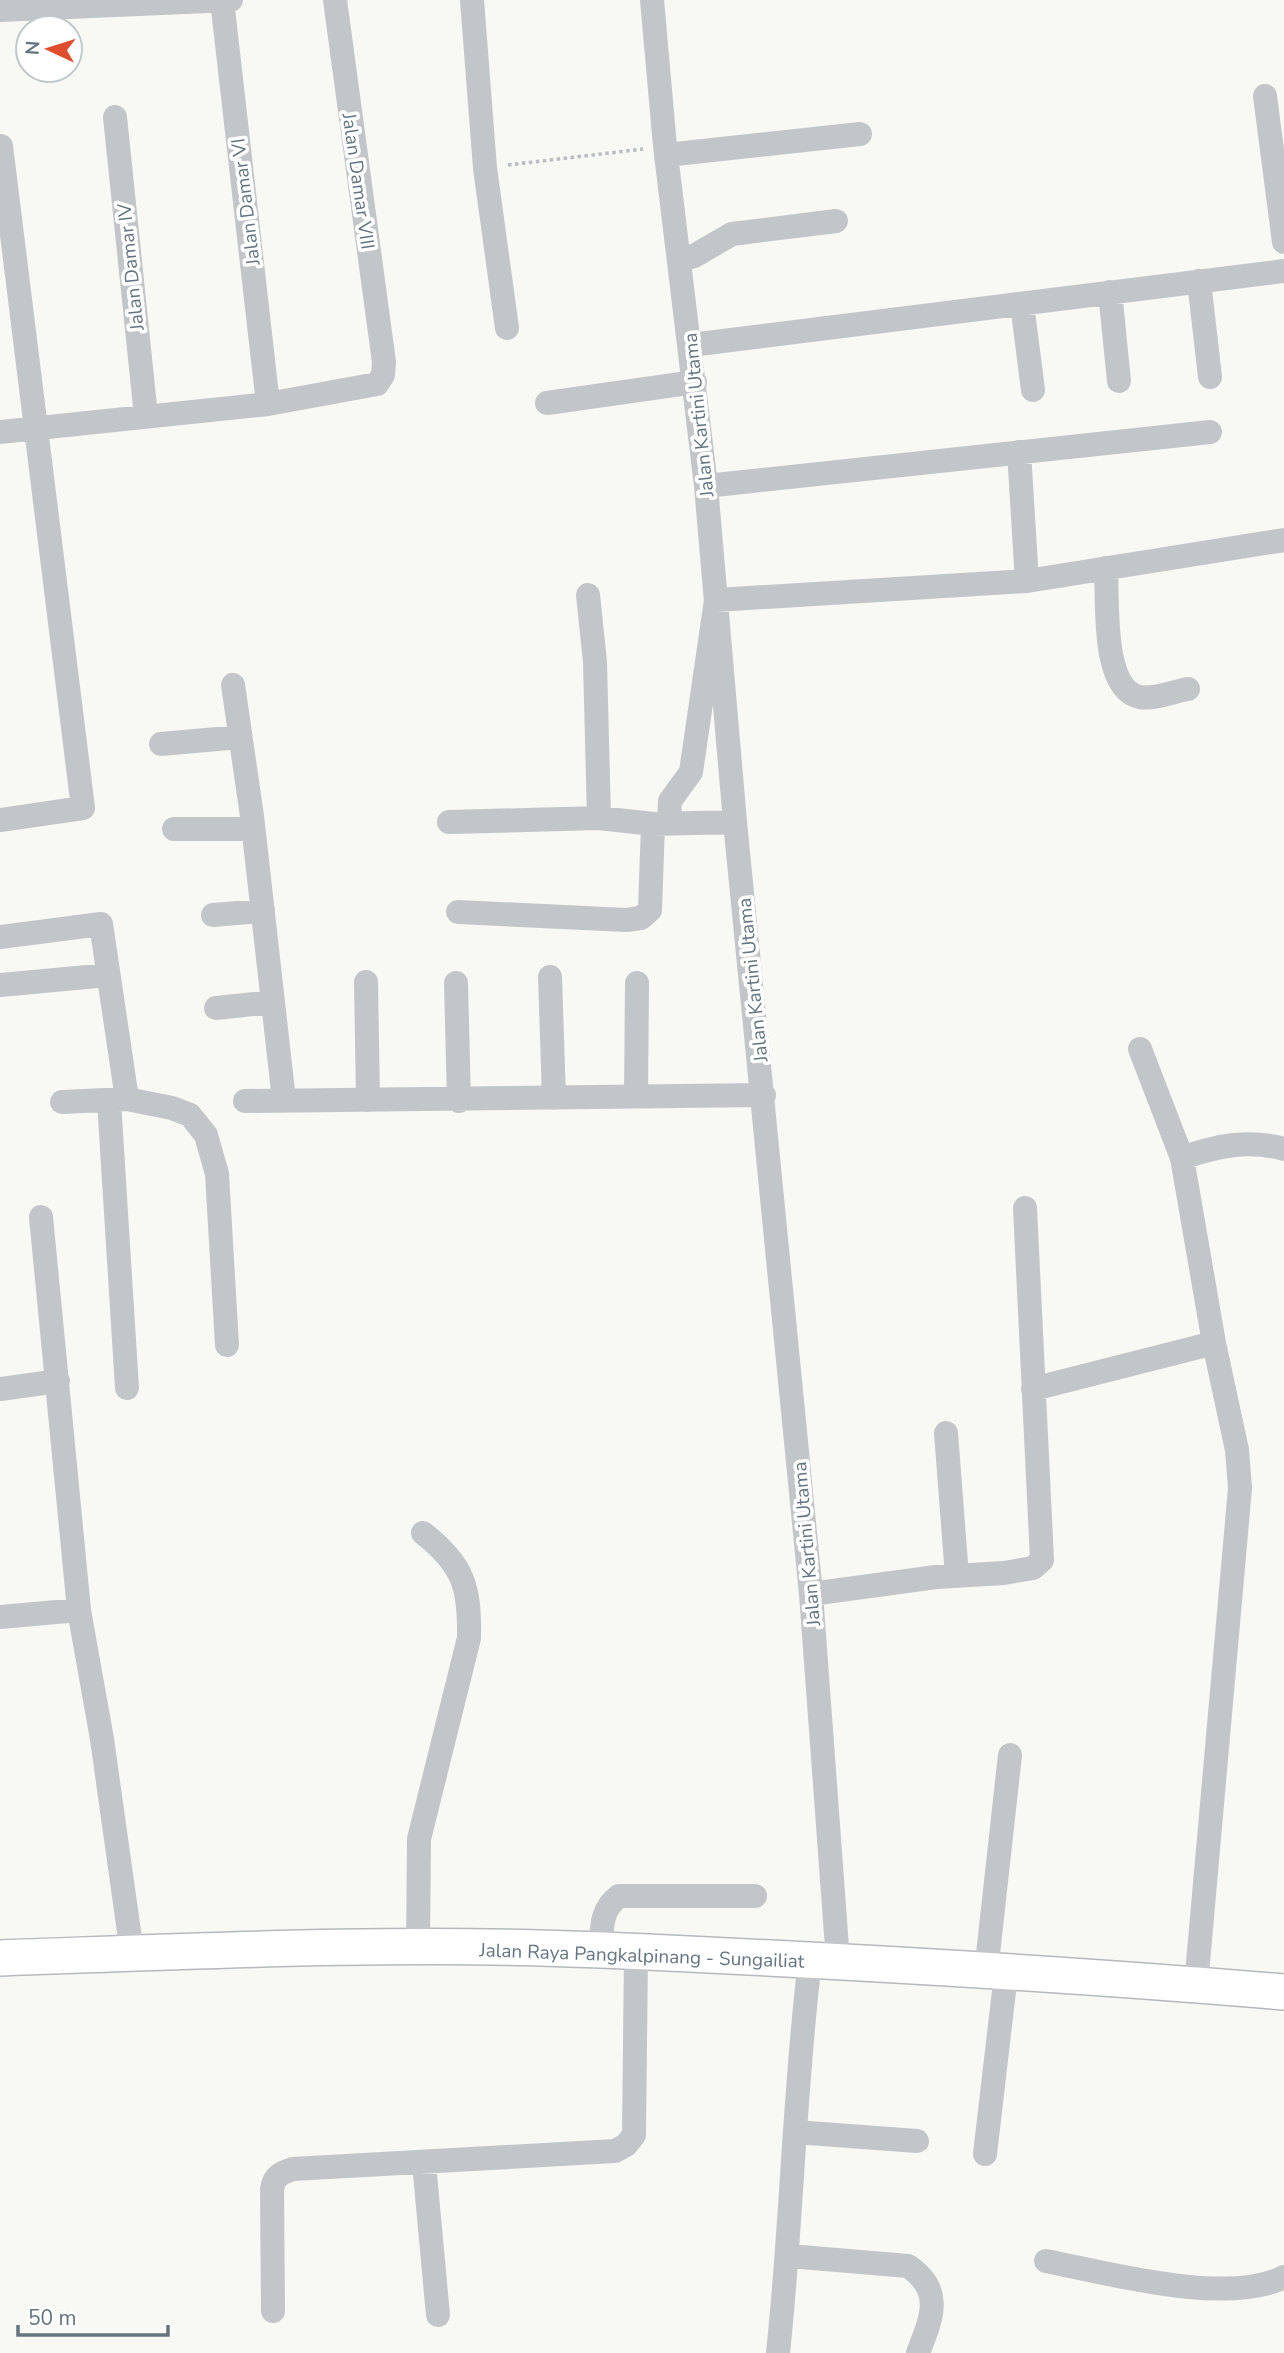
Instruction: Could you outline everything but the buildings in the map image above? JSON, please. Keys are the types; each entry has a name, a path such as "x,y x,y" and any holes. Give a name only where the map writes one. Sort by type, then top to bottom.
{"highway":[{"name":"Jalan Raya Pangkalpinang - Sungailiat","path":"0,1958 418,1948 601,1950 824,1961 1284,1992"}],"street":[{"name":"Jalan Damar VI","path":"222,0 268,404"},
{"path":"0,10 231,0"},
{"name":"Jalan Damar VIII","path":"268,404 377,384 383,375 384,362 335,0"},
{"path":"472,0 485,168 507,328"},
{"name":"Jalan Kartini Utama","path":"652,0 666,150 706,486 735,822 764,1095 811,1594 824,1961 799,2054 789,2256 778,2353"},
{"path":"1265,96 1284,242"},
{"name":"Jalan Damar IV","path":"115,117 146,416"},
{"path":"666,150 860,134"},
{"path":"0,820 83,808 1,146"},
{"path":"681,260 694,256 732,234 836,221"},
{"path":"691,345 1284,271"},
{"path":"1199,281 1210,377"},
{"path":"1110,292 1119,381"},
{"path":"1022,304 1033,390"},
{"path":"547,403 695,382"},
{"path":"0,432 268,404"},
{"path":"706,486 1210,432"},
{"path":"1019,452 1027,580"},
{"path":"458,912 626,920 647,915 650,910 661,824 670,801 691,772 716,600 1027,580 1284,540"},
{"path":"1106,568 1113,668 1120,686 1140,697 1188,689"},
{"path":"588,595 595,662 599,818"},
{"path":"233,685 253,829 284,1100"},
{"path":"161,744 240,737"},
{"path":"449,822 599,818 661,824 735,822"},
{"path":"174,829 253,829"},
{"path":"213,915 263,911"},
{"path":"0,937 101,924 118,1100 127,1388"},
{"path":"0,985 108,975"},
{"path":"550,977 554,1098"},
{"path":"366,982 368,1100"},
{"path":"456,983 459,1101"},
{"path":"636,1096 637,983"},
{"path":"216,1008 273,1002"},
{"path":"1140,1049 1182,1158 1214,1343 1237,1450 1240,1488 1196,1985"},
{"path":"244,1101 459,1101 764,1095"},
{"path":"62,1102 118,1100 172,1108 190,1115 206,1135 217,1174 228,1345"},
{"path":"1182,1158 1205,1150 1244,1143 1284,1149"},
{"path":"811,1594 1033,1568 1042,1560 1025,1208"},
{"path":"41,1217 79,1610 102,1739 132,1953"},
{"path":"1033,1389 1214,1343"},
{"path":"0,1388 58,1381"},
{"path":"946,1433 957,1576"},
{"path":"418,1948 419,1839 469,1638 469,1612 460,1570 447,1552 423,1533"},
{"path":"0,1617 79,1610"},
{"path":"985,2154 1010,1755"},
{"path":"601,1950 603,1914 608,1904 619,1896 755,1896"},
{"path":"273,2311 274,2179 293,2169 615,2151 626,2145 634,2135 636,1953"},
{"path":"794,2132 916,2141"},
{"path":"424,2163 438,2315"},
{"path":"789,2256 908,2266 921,2274 929,2287 933,2313 919,2353"},
{"path":"1046,2261 1164,2284 1227,2288 1273,2282 1284,2277"}],"path":[{"path":"485,168 666,150"}]}
